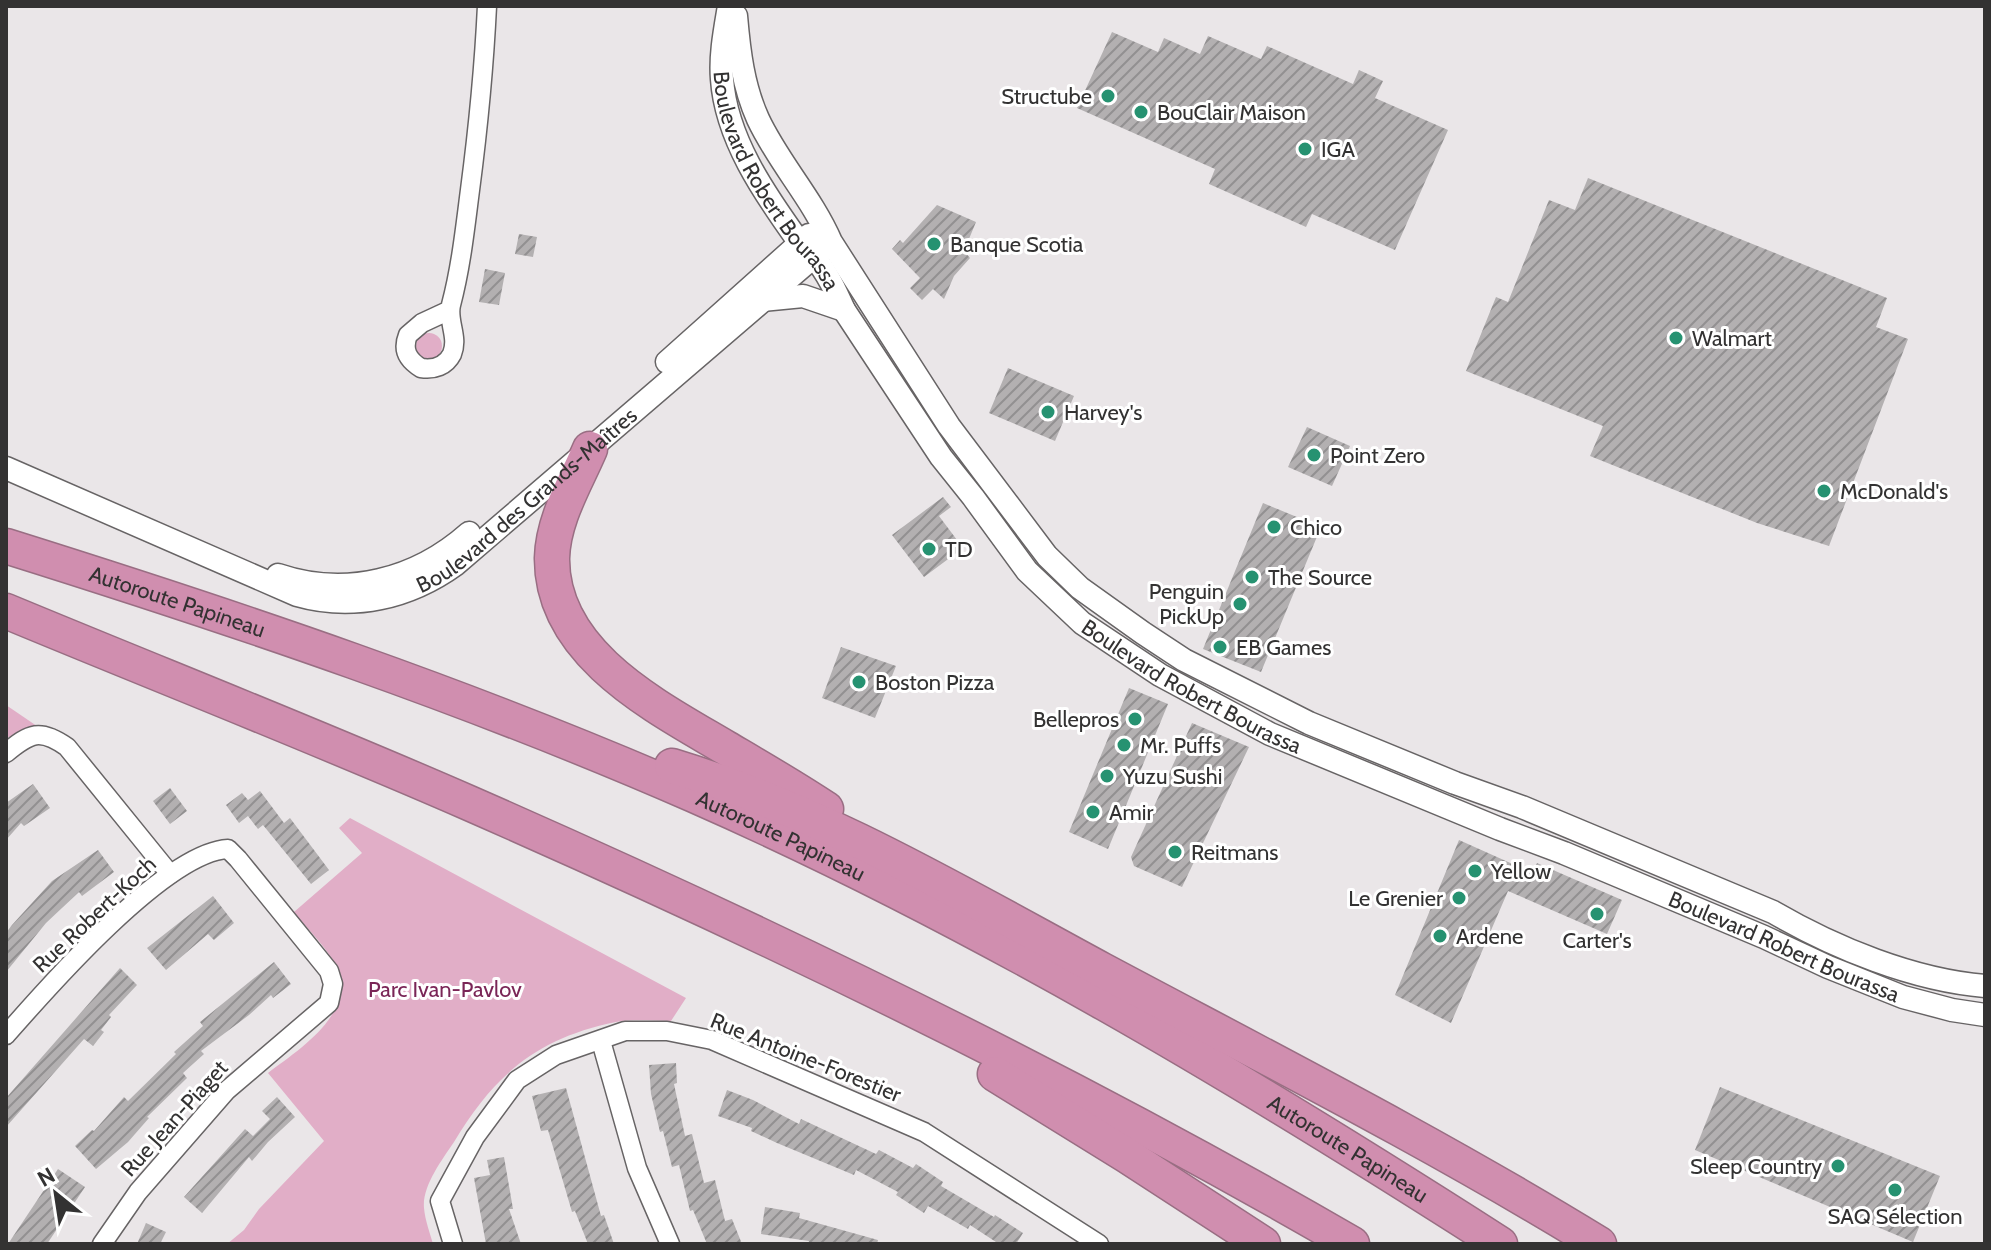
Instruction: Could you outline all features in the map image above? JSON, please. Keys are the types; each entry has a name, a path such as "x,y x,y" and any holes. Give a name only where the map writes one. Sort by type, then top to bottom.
{"highway":[{"path":"590,449 558,521 552,558 565,612 588,649 636,692 784,781 919,871"},
{"name":"Autoroute Papineau","path":"6,546 243,621 492,712 695,796 965,927 1180,1046 1500,1244"},
{"path":"6,611 467,802 770,942 1099,1104 1352,1244"},
{"path":"492,712 734,785 919,871 1390,1124 1545,1210 1599,1244"},
{"path":"770,942 1058,1112 1263,1244"},
{"path":"1545,1210 1616,1244"}],"street":[{"path":"450,310 462,257 475,159 487,6"},
{"name":"Boulevard Robert Bourassa","path":"729,6 722,65 727,112 744,153 817,241 949,426 1047,556 1080,588 1158,644 1309,723 1522,807 1773,912 1901,970 1937,980 1985,986"},
{"name":"Boulevard Robert Bourassa","path":"736,6 742,66 751,101 817,241 844,310 941,457 1031,576 1082,623 1160,675 1270,734 1488,825 1564,853 1903,997 1985,1015"},
{"name":"Boulevard des Grands-Maîtres","path":"6,468 297,595 338,603 381,599 412,589 448,570 762,300 817,241"},
{"name":"Boulevard des Grands-Maîtres","path":"171,539 285,577 325,584 375,582 419,568 461,541 817,241"},
{"path":"762,300 803,296 844,310"},
{"path":"6,753 26,736 50,735 67,747 170,874"},
{"name":"Rue Robert-Koch","path":"6,1035 73,959 170,874 212,850 228,849 329,971 333,984 329,1003"},
{"name":"Rue Jean-Piaget","path":"102,1244 138,1192 226,1091 329,1003"},
{"name":"Rue Antoine-Forestier","path":"453,1244 440,1201 475,1137 517,1080 556,1055 625,1031 667,1031 712,1040 924,1132 1099,1244"},
{"path":"601,1041 637,1168 670,1244"}],"green space":[{"path":"429,333 438,337 442,346 438,355 429,359 420,355 416,346 420,337"},
{"path":"6,705 50,735 6,737"},
{"name":"Parc Ivan-Pavlov","path":"350,818 686,998 671,1021 623,1021 588,1029 541,1049 502,1079 469,1118 429,1182 424,1208 433,1244 227,1244 244,1230 259,1209 324,1141 268,1073 311,1039 334,1012 340,979 333,961 294,912 362,853 339,828"}],"building":[{"name":"IGA","path":"1112,32 1158,52 1164,38 1200,54 1208,36 1261,59 1267,46 1353,84 1359,70 1383,81 1375,98 1448,130 1395,250 1312,214 1306,227 1209,184 1215,169 1077,108"},
{"path":"1588,178 1887,298 1876,327 1908,339 1829,546 1757,523 1590,456 1603,426 1466,371 1496,297 1508,302 1549,200 1575,210"},
{"path":"937,205 976,222 964,251 970,258 954,276 944,299 933,289 922,300 910,288 920,278 892,249 900,240 903,243"},
{"path":"519,234 537,237 533,257 515,254"},
{"path":"485,269 505,273 499,305 479,302"},
{"path":"1008,368 1074,396 1055,441 989,413"},
{"path":"1307,427 1350,446 1332,486 1288,467"},
{"path":"943,497 951,507 939,516 963,548 924,577 892,535"},
{"path":"1263,503 1321,527 1261,672 1203,649"},
{"name":"Boston Pizza","path":"841,647 896,666 875,718 822,698"},
{"path":"1129,688 1168,704 1108,849 1069,832"},
{"path":"1192,723 1249,747 1182,887 1134,866 1131,857"},
{"path":"33,784 50,808 24,826 21,823 6,840 6,803"},
{"path":"170,788 187,811 170,824 153,801"},
{"path":"260,791 284,823 290,818 329,870 311,884 263,825 258,829 248,816 239,823 226,805 242,793 248,800"},
{"path":"1459,840 1533,873 1537,863 1622,900 1607,934 1508,891 1451,1023 1395,995"},
{"path":"98,850 114,872 82,896 79,892 46,923 6,972 6,933 12,925 52,881"},
{"path":"213,896 234,923 214,940 208,934 166,970 147,948"},
{"path":"274,962 291,984 273,998 271,995 201,1051 204,1054 183,1073 187,1078 147,1117 128,1142 96,1169 75,1146 94,1131 124,1097 128,1101 176,1054 174,1052 203,1026 200,1022"},
{"path":"120,968 137,985 109,1015 111,1017 101,1030 104,1032 93,1046 84,1039 6,1127 6,1098"},
{"path":"676,1063 677,1083 674,1084 685,1136 692,1134 704,1183 715,1180 725,1221 732,1219 742,1244 707,1244 693,1210 690,1211 679,1165 672,1167 651,1094 649,1065"},
{"path":"1720,1087 1940,1176 1913,1242 1695,1150"},
{"path":"566,1088 601,1216 604,1215 614,1244 588,1244 575,1211 572,1212 548,1130 541,1131 532,1096"},
{"path":"727,1090 799,1124 801,1119 876,1154 879,1150 913,1168 916,1164 943,1182 941,1186 1023,1233 1016,1244 999,1244 970,1225 968,1229 928,1206 924,1213 896,1195 898,1192 856,1170 854,1175 777,1143 751,1131 752,1128 718,1116"},
{"path":"277,1097 295,1117 252,1161 249,1157 202,1213 184,1197 245,1129 253,1136 270,1119 262,1111"},
{"path":"504,1157 513,1209 509,1209 521,1244 486,1244 474,1178 490,1175 487,1160"},
{"path":"58,1169 85,1187 47,1244 8,1244"},
{"path":"765,1207 800,1213 799,1218 878,1240 877,1244 808,1244 809,1241 761,1234"},
{"path":"146,1223 166,1232 160,1244 137,1244"}],"place":[{"name":"Structube","path":"1108,96"},
{"name":"BouClair Maison","path":"1141,112"},
{"name":"IGA","path":"1305,149"},
{"name":"Banque Scotia","path":"934,244"},
{"name":"Walmart","path":"1676,338"},
{"name":"Harvey's","path":"1048,412"},
{"name":"Point Zero","path":"1314,455"},
{"name":"McDonald's","path":"1824,491"},
{"name":"Chico","path":"1274,527"},
{"name":"TD","path":"929,549"},
{"name":"The Source","path":"1252,577"},
{"name":"Penguin PickUp","path":"1240,604"},
{"name":"EB Games","path":"1220,647"},
{"name":"Boston Pizza","path":"859,682"},
{"name":"Bellepros","path":"1135,719"},
{"name":"Mr. Puffs","path":"1124,745"},
{"name":"Yuzu Sushi","path":"1107,776"},
{"name":"Amir","path":"1093,812"},
{"name":"Reitmans","path":"1175,852"},
{"name":"Yellow","path":"1475,871"},
{"name":"Le Grenier","path":"1459,898"},
{"name":"Carter's","path":"1597,914"},
{"name":"Ardene","path":"1440,936"},
{"name":"Sleep Country","path":"1838,1166"},
{"name":"SAQ Sélection","path":"1895,1190"}]}
